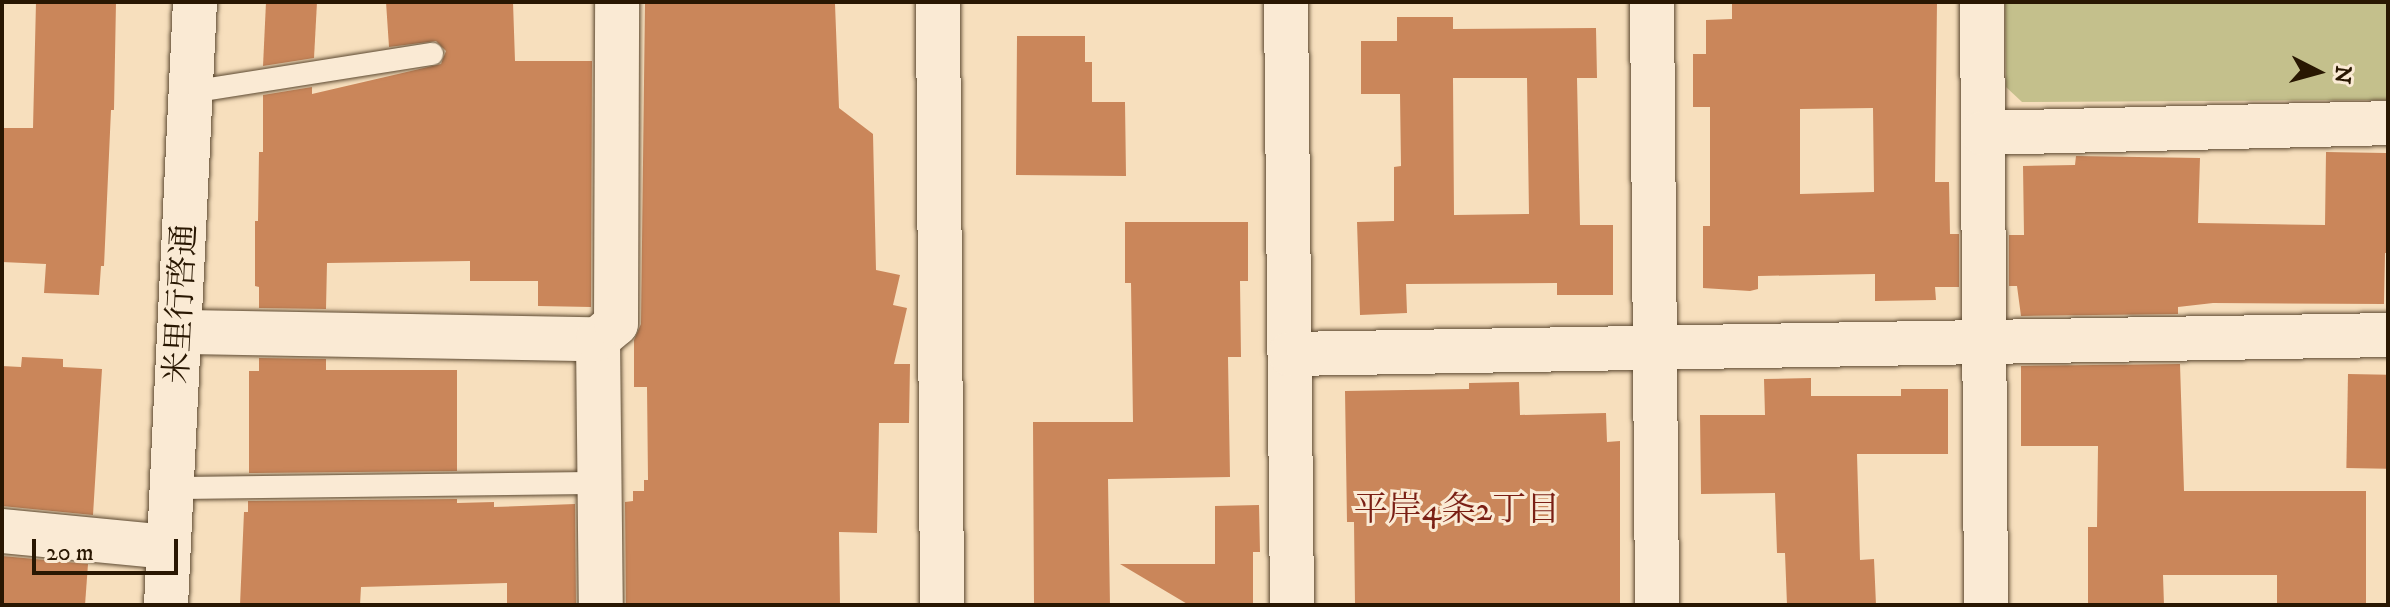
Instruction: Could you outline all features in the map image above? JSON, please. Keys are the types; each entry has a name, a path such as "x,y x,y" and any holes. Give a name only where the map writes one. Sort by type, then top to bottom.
{"street":[{"name":"米里行啓通","path":"166,605 195,2"},
{"path":"181,332 598,339 616,324 617,2"},
{"path":"938,2 942,605"},
{"path":"1286,2 1292,605"},
{"path":"1652,2 1657,605"},
{"path":"1982,2 1986,605"},
{"path":"1983,133 2388,123"},
{"path":"1290,354 2388,335"},
{"path":"598,339 601,605"},
{"path":"2,531 168,547"}],"lane":[{"path":"191,92 432,54"},
{"path":"172,488 599,483"}],"shaded area":[{"path":"2005,2 2388,2 2388,100 2022,102 2006,87"}],"building":[{"path":"36,2 116,2 114,110 111,110 104,266 101,266 99,295 44,293 46,264 2,262 2,128 33,128"},
{"path":"266,2 317,2 314,58 263,66"},
{"path":"386,2 513,2 515,61 592,61 591,307 538,306 538,281 470,281 470,261 327,263 326,309 259,308 259,287 255,286 255,221 258,221 259,152 263,152 263,95 312,87 312,94 441,64 446,51 436,41 389,47"},
{"path":"645,2 835,4 839,108 873,134 876,270 900,275 893,305 907,308 894,364 910,364 909,423 879,423 877,533 839,532 840,605 626,605 625,502 633,501 633,491 644,491 644,480 648,480 647,387 634,387 634,340 641,324"},
{"path":"1732,2 1937,2 1935,182 1949,182 1950,234 1959,234 1959,287 1935,287 1936,300 1875,301 1875,274 1758,276 1758,289 1750,291 1703,288 1703,226 1710,226 1710,107 1693,107 1693,54 1706,54 1706,20 1732,19","holes":["1873,108 1874,192 1800,194 1800,109"]},
{"path":"1397,17 1453,17 1453,29 1596,28 1597,78 1577,78 1580,225 1613,225 1613,295 1557,295 1557,283 1406,284 1407,313 1360,315 1357,222 1394,221 1394,167 1401,166 1400,94 1361,94 1361,41 1397,41","holes":["1453,78 1527,78 1529,214 1454,215"]},
{"path":"1017,36 1085,36 1085,62 1092,62 1092,102 1125,102 1126,176 1016,175"},
{"path":"2326,152 2386,153 2388,253 2385,253 2384,304 2213,303 2178,307 2178,314 2021,316 2017,286 2009,286 2009,235 2024,235 2023,166 2075,165 2076,156 2200,158 2198,223 2325,225"},
{"path":"1125,222 1248,222 1248,281 1240,281 1241,357 1228,357 1230,477 1108,479 1110,605 1034,605 1033,422 1133,422 1131,283 1125,283"},
{"path":"22,357 63,359 63,367 102,369 93,515 2,506 2,366 21,367"},
{"path":"259,358 326,359 326,370 457,370 457,471 249,473 249,371 259,371"},
{"path":"2180,364 2184,491 2366,491 2366,605 2277,605 2277,575 2163,575 2164,605 2088,605 2088,527 2097,527 2098,446 2021,446 2021,366"},
{"path":"2348,374 2388,375 2386,469 2346,468"},
{"path":"1811,378 1811,396 1901,396 1901,389 1948,389 1948,454 1857,454 1860,560 1874,559 1876,605 1787,605 1785,553 1777,553 1775,493 1701,494 1700,415 1765,415 1764,379"},
{"path":"1519,382 1520,415 1606,413 1607,442 1620,441 1620,605 1355,605 1354,522 1347,522 1345,391 1469,389 1469,383"},
{"path":"457,499 457,503 494,502 494,507 575,504 576,605 507,605 507,583 361,587 360,605 240,605 244,512 248,512 248,501"},
{"path":"1259,505 1260,552 1253,552 1253,605 1189,605 1120,564 1215,564 1215,506"},
{"path":"2,556 88,564 85,605 2,605"}],"district":[{"name":"平岸4条2丁目","path":"1457,511"}]}
